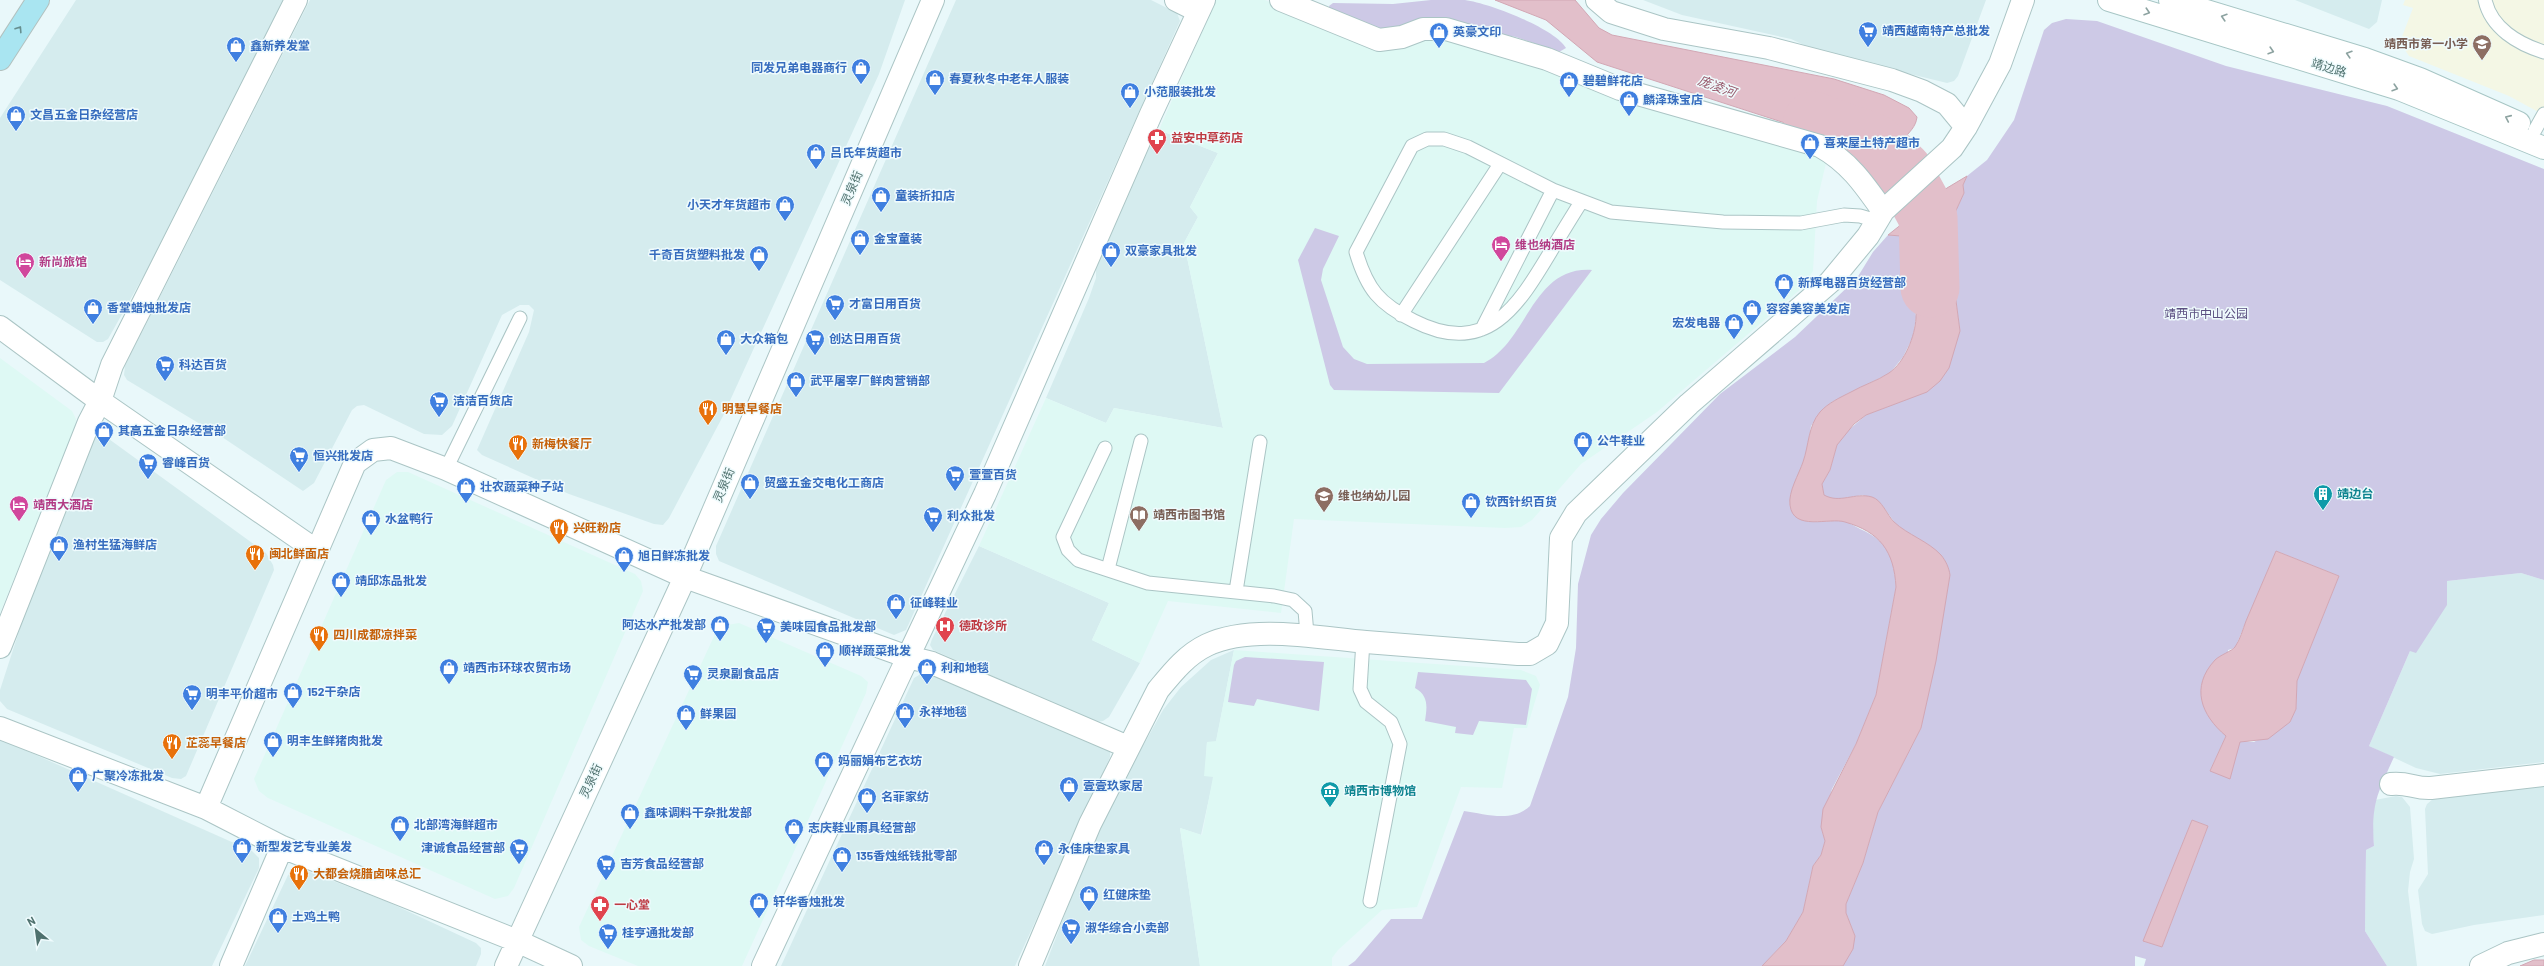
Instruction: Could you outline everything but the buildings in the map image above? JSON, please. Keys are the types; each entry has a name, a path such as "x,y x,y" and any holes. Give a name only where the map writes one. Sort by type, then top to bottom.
{"main road":[{"path":"0,59 38,0"}],"street":[{"path":"0,648 83,436 100,401 112,365 296,0"},
{"name":"灵泉街","path":"506,966 685,577 933,0"},
{"path":"763,966 985,494 1045,360 1080,273 1201,5 1176,0"},
{"path":"1281,0 1379,40 1402,37 1424,29 1446,29 1546,59 1620,89 1820,146 1845,162 1861,179 1884,212"},
{"path":"1598,0 1612,12 1664,28 1769,48 1892,80 1922,91 1947,104 1966,127"},
{"path":"1030,966 1090,824 1128,747 1162,686 1184,661 1207,645 1255,634 1307,634 1363,641 1518,654 1530,654 1547,644 1557,623 1561,538 1576,513 1689,404 1830,282 1868,236 1884,212 1943,154 1952,148 1966,127 2000,64 2023,0"},
{"name":"靖边路","path":"2109,0 2399,89 2542,131"},
{"name":"靖边路","path":"2170,0 2365,59 2420,79 2542,131"},
{"path":"0,327 100,401 317,551"},
{"path":"206,808 355,464 373,450 391,448 446,469 685,577 908,657 932,663 1128,747"},
{"path":"0,728 206,808 282,847 517,941 571,966"},
{"path":"2391,784 2404,783 2420,789 2544,774"},
{"path":"230,966 282,847"},
{"path":"2481,966 2508,953 2544,944"}],"lane":[{"path":"2485,0 2495,24 2528,47 2544,52"},
{"path":"1581,202 1527,292 1503,318 1482,329 1462,333 1431,330 1401,315 1373,293 1362,272 1356,252 1412,146 1427,139 1444,139 1468,147 1553,190 1581,202 1611,212 1724,222 1801,222 1844,215 1860,216 1884,212"},
{"path":"1401,315 1500,164"},
{"path":"1482,329 1553,190"},
{"path":"446,469 520,318"},
{"path":"1108,569 1141,441"},
{"path":"1236,591 1260,442"},
{"path":"1105,448 1063,537 1068,550 1078,560 1148,583 1236,591 1293,600 1305,611 1307,634"},
{"path":"1363,641 1360,689 1366,702 1391,722 1400,744 1370,901"}],"shaded area":[{"path":"76,0 284,0 170,229 108,339 103,342 97,342 0,280 0,118"},
{"path":"310,0 905,0 879,74 723,416 669,518 663,525 654,524 569,494 482,455 477,450 529,332 534,310 529,305 520,305 502,315 452,426 442,435 424,434 364,405 357,406 352,410 314,483 303,491 225,439 127,380 124,375 125,366"},
{"path":"956,0 1151,0 1177,13 1180,21 906,630 894,635 719,561 716,554 716,546"},
{"name":"维也纳酒店","path":"1216,0 1265,0 1381,50 1432,33 1827,159 1817,201 1813,271 1802,288 1657,412 1581,464 1532,520 1521,527 1505,528 1294,519 1281,613 1168,601 1140,663 1092,640 1109,603 979,546 1046,398 1106,423 1114,408 1223,428 1184,243 1198,217 1190,207 1218,153 1159,130"},
{"path":"1643,0 1986,0 1958,76 1954,81 1947,83 1857,61 1830,57 1791,39 1682,15"},
{"path":"2295,0 2382,0 2377,22 2369,29"},
{"name":"靖西市第一小学","path":"2405,0 2544,0 2544,115 2509,96 2409,56 2400,42 2413,8 2403,5"},
{"path":"1159,130 1218,153 1190,207 1198,217 1184,243 1223,428 1114,408 1106,423 1046,398 1089,298 1096,278 1096,265 1154,133"},
{"name":"靖西大酒店","path":"0,358 72,411 76,419 75,430 0,613"},
{"path":"102,434 266,553 273,565 274,570 186,776 181,779 172,778 7,709 0,701 0,690 34,585 91,440 96,435"},
{"name":"靖西市环球农贸市场","path":"397,472 408,472 635,574 641,581 643,591 514,888 508,896 495,899 268,798 259,791 254,779 386,480"},
{"path":"979,546 1109,603 1092,640 1140,663 1109,717 1103,721 1097,722 933,650 930,645 932,639"},
{"path":"2521,573 2544,580 2544,762 2440,774 2416,768 2369,746 2410,651 2447,581"},
{"path":"739,623 861,676 868,682 866,693 742,966 638,966 589,946 581,940 579,927 716,632 727,625"},
{"path":"1234,650 1216,742 1207,742 1205,776 1214,776 1201,835 1180,828 1200,966 1045,966 1100,823 1163,710 1181,687 1211,660"},
{"name":"靖西市博物馆","path":"1234,650 1521,670 1536,676 1540,685 1527,728 1514,728 1502,788 1461,787 1417,907 1382,910 1338,950 1332,958 1332,966 1200,966 1180,828 1202,835 1213,777 1204,776 1207,742 1216,741"},
{"path":"926,671 1110,751 1110,757 1015,966 781,966 914,678"},
{"path":"0,739 252,851 259,858 259,868 212,966 0,966"},
{"path":"2544,781 2544,915 2474,925 2432,934 2425,931 2422,924 2418,890 2428,874 2425,809 2427,804 2433,799"},
{"path":"2396,796 2402,797 2410,807 2414,859 2410,872 2408,891 2417,966 2387,966 2365,931 2366,850 2374,846 2372,824 2375,800"},
{"path":"302,869 388,902 476,943 481,948 481,954 476,966 245,966 288,875 295,870"}],"green space":[{"path":"1431,0 1465,0 1504,11 1549,32 1566,48 1559,52 1516,37 1439,23 1408,29 1371,29 1330,11 1329,6 1333,3 1393,4"},
{"name":"靖西市中山公园","path":"2066,19 2097,21 2226,66 2387,106 2544,169 2544,580 2521,573 2447,581 2447,605 2416,653 2410,651 2369,746 2394,757 2376,800 2373,820 2374,846 2366,850 2365,931 2387,966 2144,966 2146,959 2135,956 2135,966 1843,966 1855,936 1846,913 1846,904 1863,863 1878,812 1921,728 1950,575 1895,523 1882,505 1863,495 1833,500 1824,496 1822,484 1830,470 1837,445 1844,434 1866,415 1910,398 1960,331 1948,240 1954,215 1964,193 1963,185 1967,176 1987,160 2014,120 2044,30 2052,23","holes":["2276,551 2339,576 2297,681 2296,709 2290,722 2254,742 2240,741 2210,771 2226,736 2228,650 2235,648","2192,820 2208,826 2162,947 2144,941"]},
{"path":"1315,228 1339,236 1323,269 1321,280 1343,347 1354,359 1367,364 1484,363 1499,353 1511,339 1543,292 1556,280 1572,272 1592,270 1499,393 1334,390 1330,385 1298,260"},
{"path":"1888,235 1901,236 1908,245 1910,282 1916,317 1913,337 1903,357 1890,373 1832,402 1821,411 1811,426 1808,446 1790,505 1800,518 1806,521 1847,522 1877,539 1883,544 1891,558 1896,587 1876,695 1856,744 1832,789 1821,827 1825,841 1821,855 1813,866 1803,912 1786,941 1762,966 1348,966 1355,961 1391,919 1422,919 1464,811 1507,816 1523,811 1530,806 1568,697 1576,648 1578,584 1591,535 1601,519 1623,493 1720,394 1795,337 1857,278 1873,252"},
{"path":"1245,657 1324,662 1319,711 1257,699 1254,706 1228,702 1234,665 1236,661"},
{"path":"1418,672 1526,680 1532,689 1526,725 1479,721 1473,735 1455,733 1456,727 1425,721 1425,698 1420,691 1415,688"}],"water":[{"name":"庞凌河","path":"1495,0 1575,0 1599,28 1612,35 1834,79 1884,95 1909,108 1917,117 1916,121 1914,127 1896,147 1885,156 1874,157 1836,140 1597,62 1546,20"},
{"path":"1967,176 1963,185 1964,193 1954,215 1948,240 1960,331 1949,368 1940,381 1927,392 1866,415 1854,424 1837,445 1830,470 1822,484 1824,495 1830,497 1842,498 1866,496 1876,499 1882,504 1894,522 1905,531 1936,550 1943,557 1947,565 1950,575 1936,661 1921,728 1878,812 1863,863 1846,904 1846,913 1855,936 1853,949 1843,966 1762,966 1786,941 1803,912 1813,866 1821,855 1825,841 1821,827 1823,809 1856,744 1876,695 1896,587 1895,574 1888,553 1876,537 1857,526 1845,522 1813,522 1798,518 1793,513 1790,505 1791,494 1805,456 1811,429 1816,417 1835,400 1880,378 1895,368 1904,356 1914,333 1916,314 1911,285 1909,254 1905,242 1901,236 1888,235 1947,188"},
{"path":"2276,551 2339,576 2297,681 2296,709 2290,722 2268,739 2240,742 2230,779 2210,771 2226,736 2217,728 2205,710 2201,690 2203,680 2207,670 2215,660 2233,649 2237,644"},
{"path":"2192,820 2208,826 2162,947 2143,941"},
{"path":"2534,960 2544,960 2544,966 2520,966"}],"waterway":[{"path":"1813,121 1874,143 1903,171 1928,217 1930,288"}],"place":[{"name":"靖西越南特产总批发","path":"1868,48"},
{"name":"英豪文印","path":"1439,49"},
{"name":"靖西市第一小学","path":"2482,61"},
{"name":"鑫新养发堂","path":"236,63"},
{"name":"同发兄弟电器商行","path":"861,85"},
{"name":"春夏秋冬中老年人服装","path":"935,96"},
{"name":"碧碧鲜花店","path":"1569,98"},
{"name":"小范服装批发","path":"1130,109"},
{"name":"麟泽珠宝店","path":"1629,117"},
{"name":"文昌五金日杂经营店","path":"16,132"},
{"name":"益安中草药店","path":"1157,155"},
{"name":"喜来屋土特产超市","path":"1810,160"},
{"name":"吕氏年货超市","path":"816,170"},
{"name":"童装折扣店","path":"881,213"},
{"name":"小天才年货超市","path":"785,222"},
{"name":"金宝童装","path":"860,256"},
{"name":"维也纳酒店","path":"1501,262"},
{"name":"双豪家具批发","path":"1111,268"},
{"name":"千奇百货塑料批发","path":"759,272"},
{"name":"新尚旅馆","path":"25,279"},
{"name":"新辉电器百货经营部","path":"1784,300"},
{"name":"才富日用百货","path":"835,321"},
{"name":"香堂蜡烛批发店","path":"93,325"},
{"name":"容容美容美发店","path":"1752,326"},
{"name":"宏发电器","path":"1734,340"},
{"name":"大众箱包","path":"726,356"},
{"name":"创达日用百货","path":"815,356"},
{"name":"科达百货","path":"165,382"},
{"name":"武平屠宰厂鲜肉营销部","path":"796,398"},
{"name":"洁洁百货店","path":"439,418"},
{"name":"明慧早餐店","path":"708,426"},
{"name":"其高五金日杂经营部","path":"104,448"},
{"name":"公牛鞋业","path":"1583,458"},
{"name":"新梅快餐厅","path":"518,461"},
{"name":"恒兴批发店","path":"299,473"},
{"name":"睿峰百货","path":"148,480"},
{"name":"萱萱百货","path":"955,492"},
{"name":"贸盛五金交电化工商店","path":"750,500"},
{"name":"壮农蔬菜种子站","path":"466,504"},
{"name":"靖边台","path":"2323,511"},
{"name":"维也纳幼儿园","path":"1324,513"},
{"name":"钦西针织百货","path":"1471,519"},
{"name":"靖西大酒店","path":"19,522"},
{"name":"靖西市图书馆","path":"1139,532"},
{"name":"利众批发","path":"933,533"},
{"name":"水盆鸭行","path":"371,536"},
{"name":"兴旺粉店","path":"559,545"},
{"name":"渔村生猛海鲜店","path":"59,562"},
{"name":"闽北鲜面店","path":"255,571"},
{"name":"旭日鲜冻批发","path":"624,573"},
{"name":"靖邱冻品批发","path":"341,598"},
{"name":"征峰鞋业","path":"896,620"},
{"name":"阿达水产批发部","path":"720,642"},
{"name":"德政诊所","path":"945,643"},
{"name":"美味园食品批发部","path":"766,644"},
{"name":"四川成都凉拌菜","path":"319,652"},
{"name":"顺祥蔬菜批发","path":"825,668"},
{"name":"靖西市环球农贸市场","path":"449,685"},
{"name":"利和地毯","path":"927,685"},
{"name":"灵泉副食品店","path":"693,691"},
{"name":"152干杂店","path":"293,709"},
{"name":"明丰平价超市","path":"192,711"},
{"name":"永祥地毯","path":"905,729"},
{"name":"鲜果园","path":"686,731"},
{"name":"明丰生鲜猪肉批发","path":"273,758"},
{"name":"芷蕊早餐店","path":"172,760"},
{"name":"妈丽娟布艺衣坊","path":"824,778"},
{"name":"广聚冷冻批发","path":"78,793"},
{"name":"壹壹玖家居","path":"1069,803"},
{"name":"靖西市博物馆","path":"1330,808"},
{"name":"名菲家纺","path":"867,814"},
{"name":"鑫味调料干杂批发部","path":"630,830"},
{"name":"北部湾海鲜超市","path":"400,842"},
{"name":"志庆鞋业雨具经营部","path":"794,845"},
{"name":"新型发艺专业美发","path":"242,864"},
{"name":"津诚食品经营部","path":"519,865"},
{"name":"永佳床垫家具","path":"1044,866"},
{"name":"135香烛纸钱批零部","path":"842,873"},
{"name":"吉芳食品经营部","path":"606,881"},
{"name":"大都会烧腊卤味总汇","path":"299,891"},
{"name":"红健床垫","path":"1089,912"},
{"name":"轩华香烛批发","path":"759,919"},
{"name":"一心堂","path":"600,922"},
{"name":"土鸡土鸭","path":"278,934"},
{"name":"淑华综合小卖部","path":"1071,945"},
{"name":"桂亨通批发部","path":"608,950"}]}
